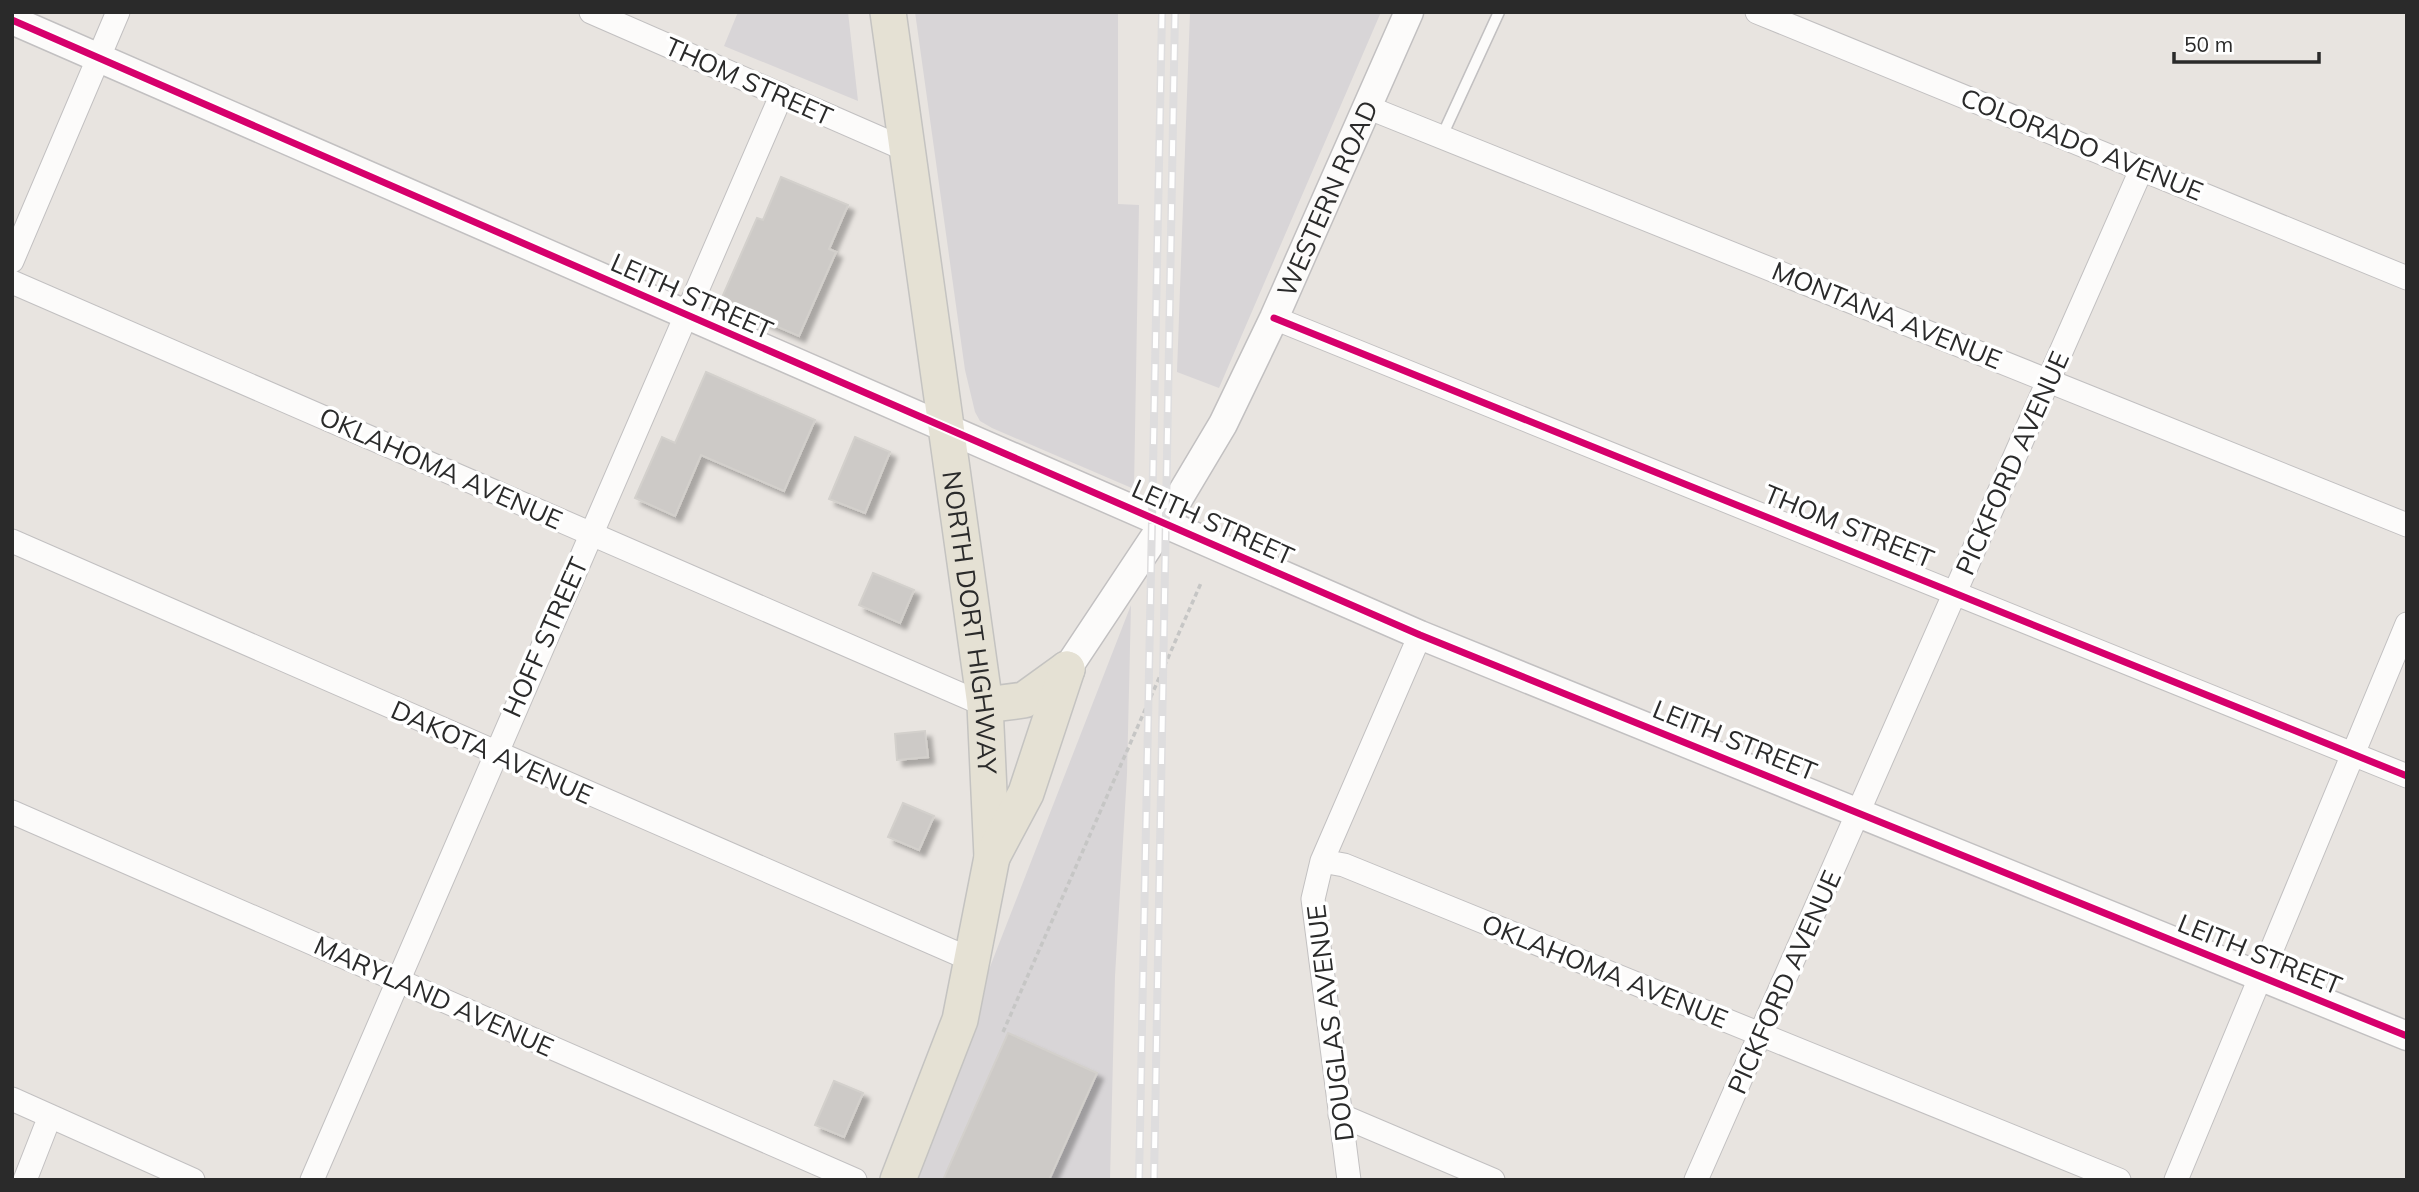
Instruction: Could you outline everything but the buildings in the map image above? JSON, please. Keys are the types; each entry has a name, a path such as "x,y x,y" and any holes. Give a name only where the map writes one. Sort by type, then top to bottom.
{"main road":[{"name":"NORTH DORT HIGHWAY","path":"888,12 944,429 985,705 992,857 960,1020 898,1180"},
{"path":"985,705 1024,700 1067,669"},
{"path":"992,857 1026,793 1067,669"}],"street":[{"path":"12,261 118,12"},
{"name":"THOM STREET","path":"591,12 907,150"},
{"name":"WESTERN ROAD","path":"1067,669 1164,523 1223,424 1274,318 1409,12"},
{"name":"COLORADO AVENUE","path":"1757,12 2407,278"},
{"name":"LEITH STREET","path":"12,20 1420,635 2407,1036"},
{"name":"HOFF STREET","path":"312,1180 495,753 688,317 781,96"},
{"name":"MONTANA AVENUE","path":"1367,107 2407,525"},
{"name":"PICKFORD AVENUE","path":"1696,1180 1759,1033 1770,1016 1860,813 2141,168"},
{"name":"OKLAHOMA AVENUE","path":"12,282 985,705"},
{"name":"THOM STREET","path":"1274,318 1955,591 2407,776"},
{"name":"DAKOTA AVENUE","path":"12,541 972,960"},
{"path":"2176,1180 2407,624"},
{"name":"DOUGLAS AVENUE","path":"1349,1180 1312,899 1322,861 1420,635"},
{"name":"MARYLAND AVENUE","path":"12,813 855,1180"},
{"name":"OKLAHOMA AVENUE","path":"1322,861 1344,865 2119,1180"},
{"path":"12,1099 193,1180"},
{"path":"1340,1115 1493,1180"},
{"path":"24,1180 50,1116"}],"lane":[{"path":"1442,136 1499,12"}],"path":[{"path":"1003,1032 1201,583"}],"shaded area":[{"path":"738,12 848,12 858,101 724,46"},
{"path":"915,12 1118,12 1118,204 1139,205 1134,489 992,428 980,421 975,412 965,370"},
{"path":"1190,12 1381,12 1219,388 1177,372"},
{"path":"1131,605 1127,774 1115,976 1110,1180 907,1180"}],"railway":[{"path":"1139,1180 1162,12"},
{"path":"1154,1180 1175,12"}],"cycle path":[{"path":"12,20 1420,635 2407,1036"},
{"path":"1274,318 2407,776"}]}
